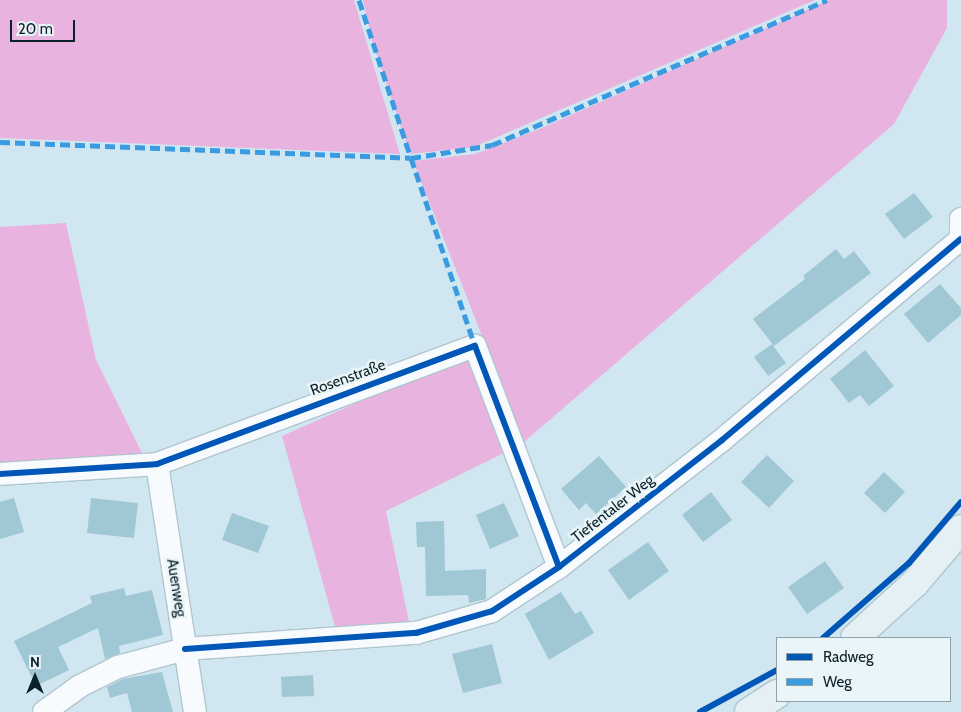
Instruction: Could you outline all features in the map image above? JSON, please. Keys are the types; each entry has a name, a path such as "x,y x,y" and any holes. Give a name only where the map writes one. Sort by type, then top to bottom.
{"main road":[{"path":"856,637 915,583 961,529"},
{"path":"749,712 776,695"}],"street":[{"path":"961,219 961,238"},
{"name":"Tiefentaler Weg","path":"44,712 80,686 118,667 185,649 416,633 492,611 559,567 722,440 961,238"},
{"name":"Rosenstraße","path":"0,474 157,464 475,346 559,567"},
{"name":"Auenweg","path":"157,464 195,712"}],"shaded area":[{"path":"0,0 354,0 400,154 0,138"},
{"path":"363,0 815,0 474,147 410,154 372,41"},
{"path":"829,0 947,0 947,28 894,124 524,442 413,161 475,154 542,128"},
{"path":"66,223 96,360 147,463 0,465 0,227"},
{"path":"469,359 508,451 386,511 409,622 336,630 282,436 419,375"}],"building":[{"path":"914,193 933,217 904,239 885,214"},
{"path":"836,249 844,259 854,251 871,273 774,346 753,319 805,279 803,276"},
{"path":"940,284 961,308 961,315 928,343 904,314"},
{"path":"772,344 786,363 768,376 754,357"},
{"path":"865,350 894,386 869,406 860,395 849,403 830,379"},
{"path":"767,455 794,481 769,508 741,482"},
{"path":"599,456 626,487 596,514 586,503 579,510 561,489"},
{"path":"884,472 905,492 885,513 864,493"},
{"path":"711,492 732,520 703,542 682,515"},
{"path":"14,498 24,532 0,539 0,502"},
{"path":"91,498 138,503 134,538 87,533"},
{"path":"504,503 519,536 490,549 476,515"},
{"path":"232,513 269,526 258,553 222,540"},
{"path":"444,521 445,571 486,569 486,599 469,603 468,595 426,596 425,547 417,547 416,522"},
{"path":"648,542 669,571 629,600 608,570"},
{"path":"825,561 844,588 807,614 788,587"},
{"path":"124,588 126,596 152,590 163,635 119,646 120,653 105,659 98,628 58,647 69,670 36,686 14,641 92,603 90,596"},
{"path":"561,592 575,614 581,611 594,633 549,660 525,614"},
{"path":"492,644 502,683 463,693 452,654"},
{"path":"162,672 173,712 132,712 127,693 110,698 107,687 123,679"},
{"path":"313,675 314,696 282,697 281,677"}],"marked path":[{"path":"359,0 411,158 492,145 827,0"},
{"path":"0,142 411,158 475,346"}],"cycle path":[{"path":"185,649 416,633 492,611 559,567 722,440 961,239"},
{"path":"0,474 157,464 475,346 559,567"},
{"path":"824,637 909,563 961,502"},
{"path":"700,712 776,671"}]}
